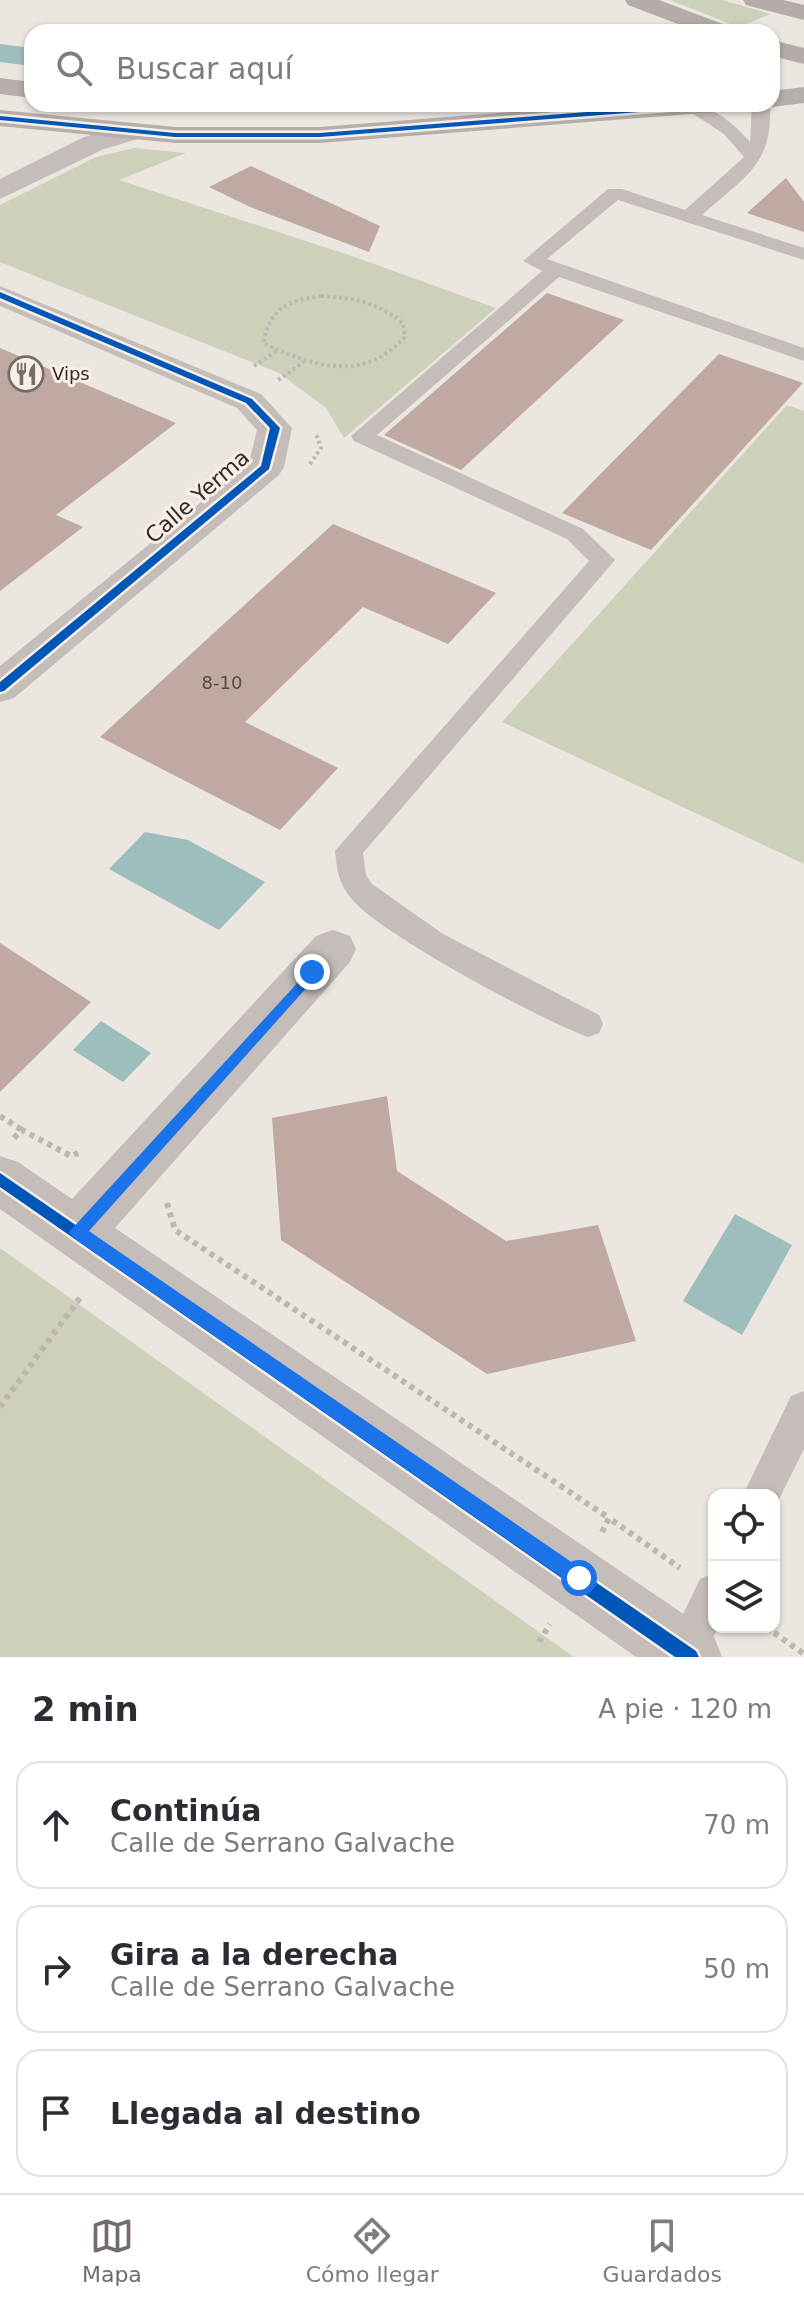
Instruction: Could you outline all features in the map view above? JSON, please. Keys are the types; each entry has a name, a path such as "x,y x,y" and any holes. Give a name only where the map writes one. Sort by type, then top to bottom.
{"main road":[{"path":"637,0 701,24"},
{"path":"755,0 804,14"},
{"path":"780,24 804,14"},
{"path":"780,50 804,56"}],"street":[{"path":"0,86 24,89"},
{"path":"780,98 804,95"},
{"path":"0,118 131,132 320,135 615,112"},
{"path":"0,177 39,158 50,141 42,123"},
{"path":"0,190 94,143 131,132"},
{"name":"Calle Yerma","path":"0,295 249,401 275,428 266,467 0,688"},
{"path":"96,1245 333,949"},
{"path":"11,1150 96,1245 686,1656"}],"lane":[{"path":"712,112 754,158"},
{"path":"688,217 754,158 762,128 761,112"},
{"path":"804,254 615,193 533,261 804,355"},
{"path":"556,269 362,436 575,534 603,560 349,851 352,877 362,892 385,909 432,942 588,1024"},
{"path":"765,1489 804,1409"},
{"path":"686,1656 708,1606"}],"path":[{"path":"339,295 379,303 403,323 405,337 380,360 347,368 304,362 263,343 263,328 272,314 313,297 339,295"},
{"path":"245,372 277,351"},
{"path":"274,382 304,362"},
{"path":"0,1116 11,1150 71,1156 83,1151"},
{"path":"164,1192 175,1230 609,1518"},
{"path":"0,1407 34,1365 60,1322 96,1245"},
{"path":"774,1633 804,1654"}],"green space":[{"path":"670,0 722,0 771,14 746,24 730,24"},
{"path":"134,148 186,153 119,180 355,257 496,308 344,438 326,408 279,373 0,262 0,205 96,157"},
{"path":"787,405 804,411 804,864 502,722"},
{"path":"0,1248 574,1657 0,1657"}],"water":[{"path":"0,44 24,47 24,65 0,62"},
{"path":"145,832 188,840 265,882 219,930 109,869"},
{"path":"101,1021 151,1053 123,1082 73,1050"},
{"path":"735,1214 792,1245 742,1335 683,1301"}],"building":[{"path":"251,166 380,226 369,252 250,207 209,187"},
{"path":"786,178 804,202 804,232 747,213"},
{"path":"547,293 624,320 461,470 384,435"},
{"path":"0,348 176,423 56,515 83,527 0,591"},
{"path":"719,354 803,383 651,550 562,513"},
{"path":"333,524 496,593 448,644 363,607 245,722 338,768 280,830 100,737"},
{"path":"0,943 91,1002 0,1092"},
{"path":"387,1096 397,1171 506,1241 598,1225 636,1341 487,1374 281,1240 272,1118"}],"cycle path":[{"path":"0,118 175,135 320,135 614,112"},
{"path":"0,295 249,401 275,428 266,467 0,688"},
{"path":"0,1179 690,1657"}],"place":[{"name":"Vips","path":"26,374"}],"route":[{"path":"312,972 77,1232 579,1578"}]}
